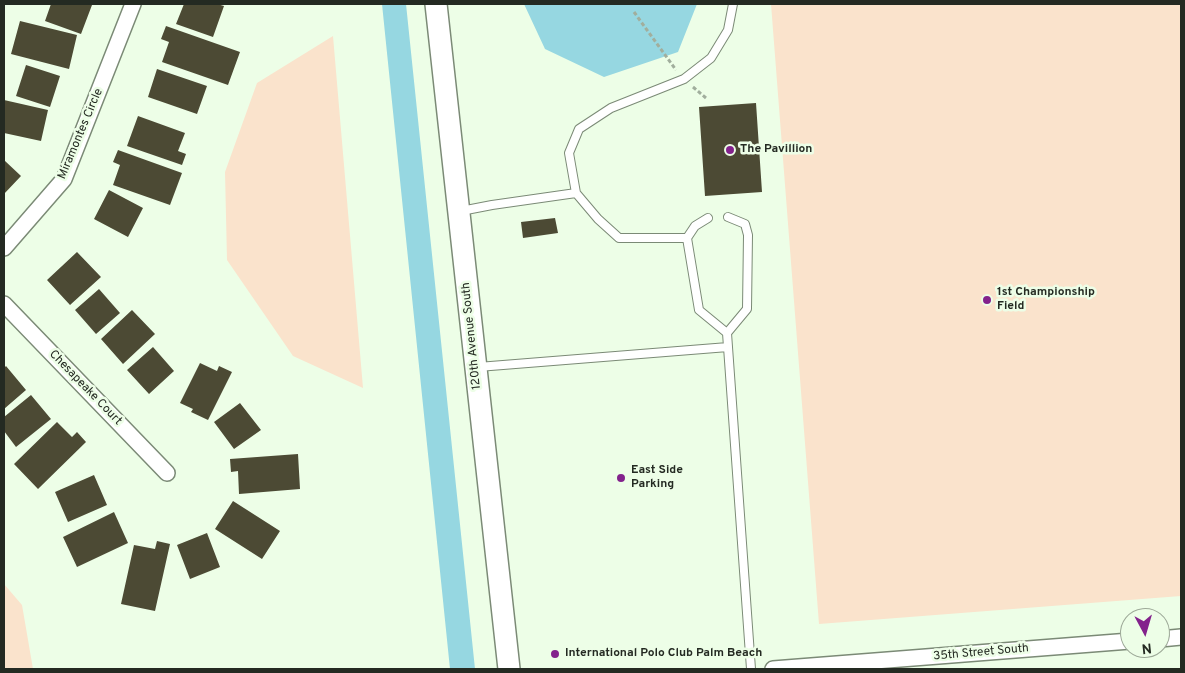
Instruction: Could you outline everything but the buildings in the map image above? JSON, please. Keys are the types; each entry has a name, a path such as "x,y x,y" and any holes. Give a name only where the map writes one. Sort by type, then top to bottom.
{"street":[{"name":"Miramontes Circle","path":"4,248 64,179 133,4"},
{"name":"120th Avenue South","path":"436,4 509,669"},
{"name":"Chesapeake Court","path":"4,304 167,473"},
{"name":"35th Street South","path":"772,669 1120,642"}],"lane":[{"path":"687,238 620,238 598,219 576,193 569,153 578,130 611,108 684,78 712,58 728,30 733,4"},
{"path":"458,212 492,205 576,193"},
{"path":"728,217 745,224 748,235 747,309 727,333 751,669"},
{"path":"708,218 695,226 687,238 699,310 727,333"},
{"path":"476,367 728,347"}],"path":[{"path":"634,12 673,66"}],"shaded area":[{"name":"1st Championship Field","path":"771,4 1181,4 1181,596 819,624"},
{"path":"333,36 363,388 293,356 227,260 225,172 257,83"},
{"path":"4,584 22,605 33,669 4,669"}],"water":[{"path":"382,4 406,4 475,669 450,669"},
{"path":"524,4 697,4 678,52 604,77 545,49"}],"place":[{"name":"The Pavillion","path":"730,150"},
{"name":"1st Championship Field","path":"987,300"},
{"name":"East Side Parking","path":"621,478"},
{"name":"International Polo Club Palm Beach","path":"555,654"}]}
